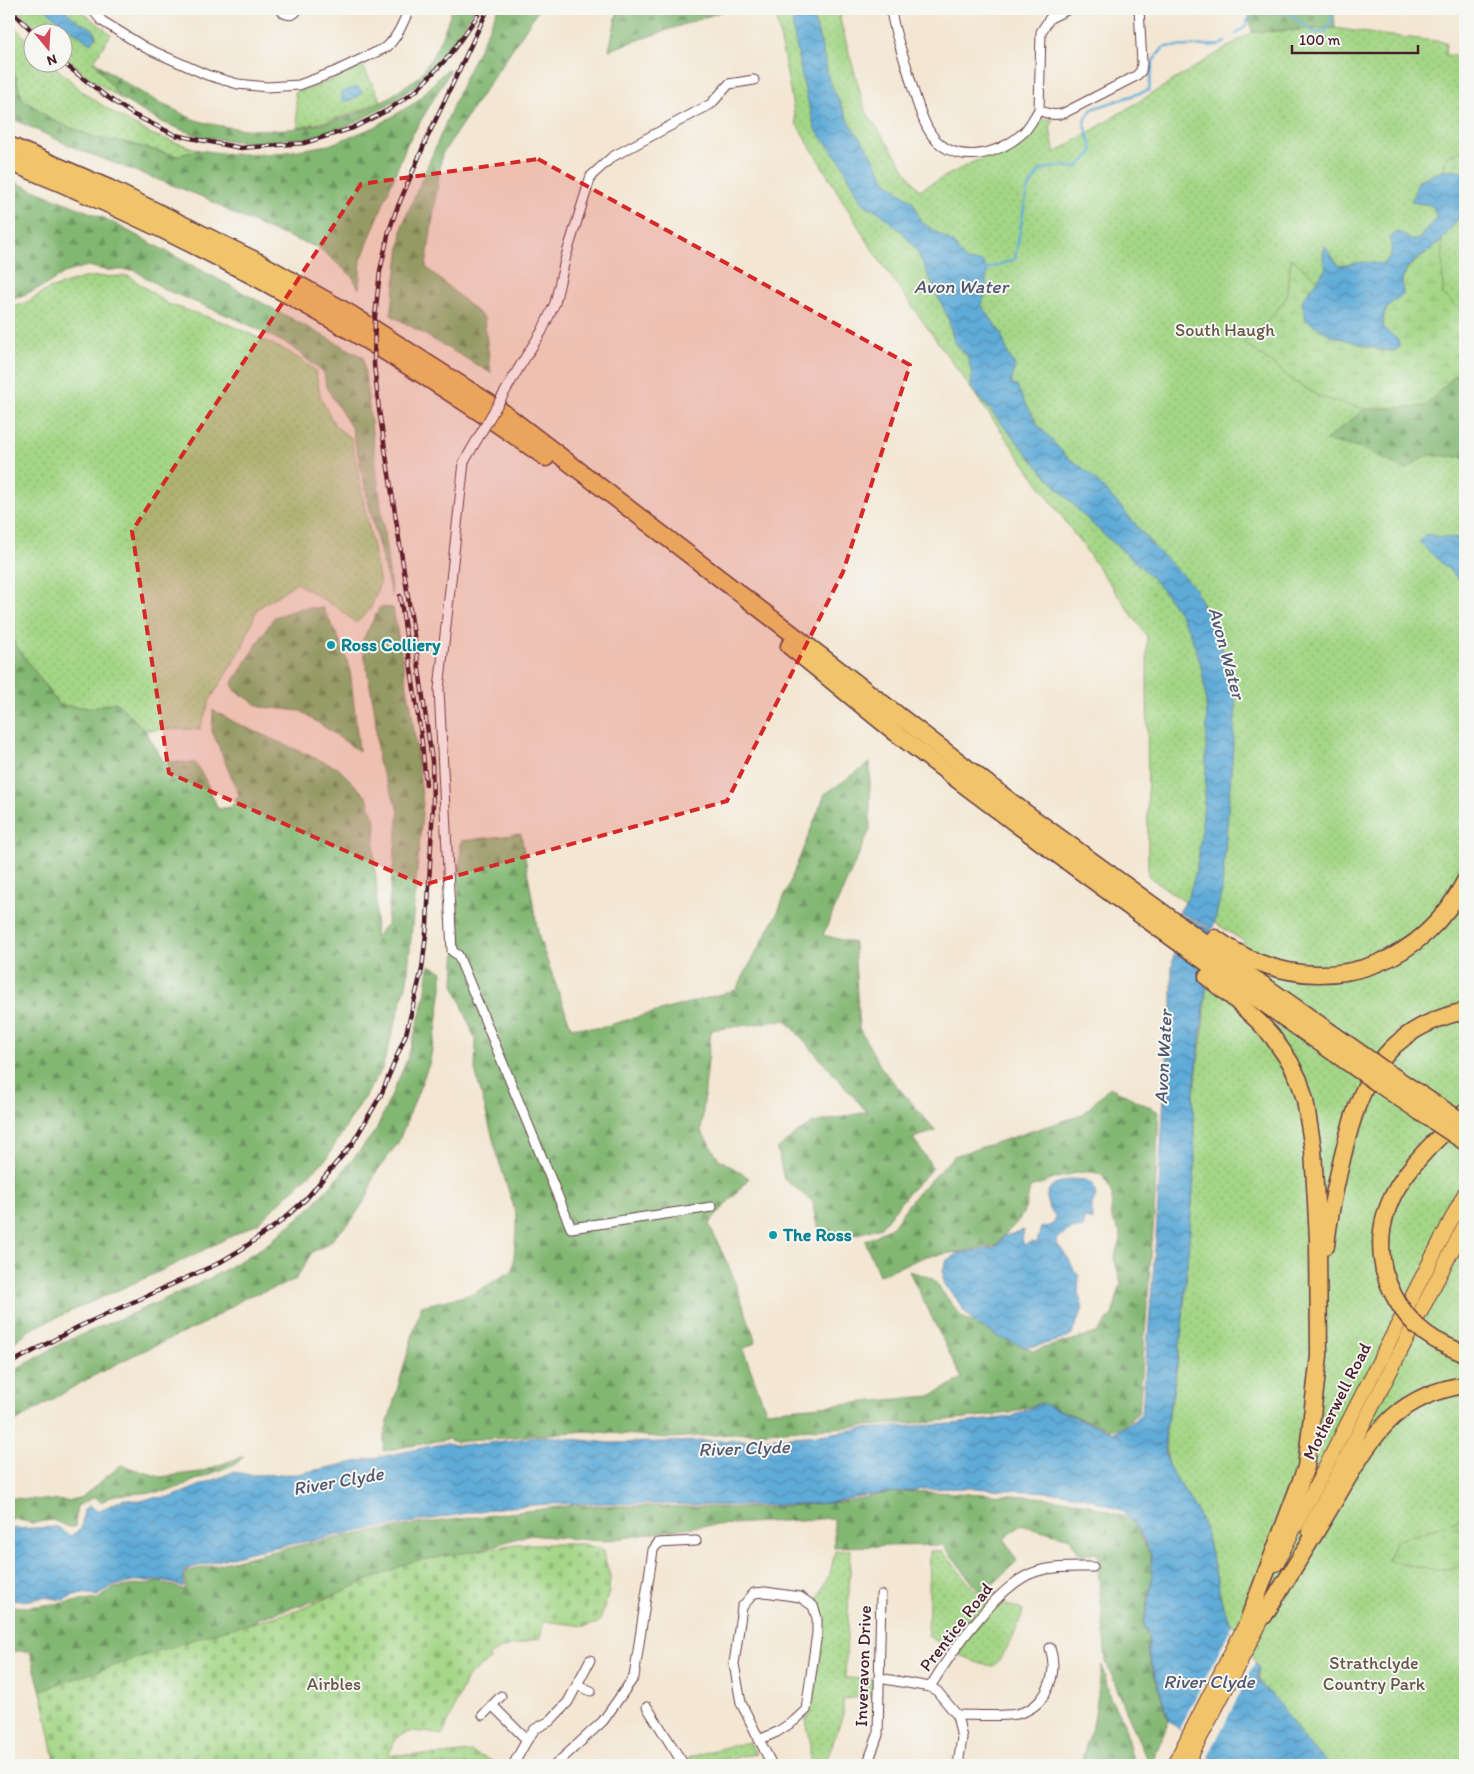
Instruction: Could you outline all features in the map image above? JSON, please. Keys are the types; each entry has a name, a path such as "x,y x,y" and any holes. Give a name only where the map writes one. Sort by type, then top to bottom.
{"highway":[{"path":"9,145 109,188 260,262 350,314 499,409 1026,813 1235,958 1362,1063"},
{"path":"9,162 68,186 192,244 254,277 334,321 495,422 653,534 905,740 1232,990 1362,1063 1424,1106 1465,1142"},
{"path":"1235,958 1255,961 1290,971 1312,974 1330,974 1366,968 1397,955 1429,931 1445,914 1465,881"},
{"path":"1232,990 1280,1047 1299,1080 1305,1100 1313,1149 1318,1240 1317,1333 1319,1356 1306,1467 1253,1623"},
{"path":"1317,1333 1331,1205 1351,1121 1364,1087 1381,1060 1411,1031 1431,1020 1465,1011"},
{"path":"1424,1106 1465,1123"},
{"path":"1465,1112 1418,1158 1397,1188 1386,1210 1382,1252 1384,1271 1393,1296 1405,1314 1423,1332 1465,1354"},
{"path":"1253,1623 1383,1427 1394,1416 1420,1399 1446,1389 1465,1385"}],"main road":[{"name":"Motherwell Road","path":"1253,1623 1465,1193"},
{"name":"Motherwell Road","path":"1253,1623 1465,1225"},
{"path":"1174,1765 1253,1623"},
{"path":"1186,1765 1253,1623"}],"street":[{"path":"92,9 102,21 146,48 219,80 267,87 284,87 315,80 387,47 400,30 409,9"},
{"path":"280,9 283,13 289,15 298,9"},
{"path":"891,9 893,24 923,117 929,130 950,152 971,155 989,152 1008,144 1024,132 1039,110 1041,102 1041,32 1050,18 1069,9"},
{"path":"1039,110 1057,116 1136,76 1141,70 1142,63 1139,9"},
{"path":"712,1207 571,1228 458,955 452,951 439,689 464,462 542,330 555,303 566,256 592,176 612,157 711,104 729,84 754,80"},
{"path":"555,1765 603,1721 634,1677 653,1550 658,1543 696,1541"},
{"name":"Prentice Road","path":"930,1687 944,1664 966,1635 1008,1587 1024,1576 1037,1571 1093,1567"},
{"path":"759,1740 777,1732 794,1721 806,1710 817,1633 817,1618 813,1606 800,1597 764,1592 754,1593 742,1607 734,1664 740,1703 759,1740 772,1765"},
{"name":"Inveravon Drive","path":"867,1765 878,1735 881,1595"},
{"path":"957,1715 1015,1714 1038,1703 1050,1686 1053,1669 1053,1657 1050,1648"},
{"path":"513,1765 534,1729 550,1721 568,1702 590,1660"},
{"path":"879,1678 930,1687 937,1691 957,1715 962,1738 958,1765"},
{"path":"577,1685 591,1691"},
{"path":"483,1715 501,1696"},
{"path":"492,1705 527,1740"},
{"path":"647,1707 684,1765"}],"highlighted area":[{"path":"538,159 910,365 843,572 727,801 423,885 169,773 132,531 361,184"}],"green space":[{"path":"16,9 79,9 111,34 94,61 120,98 88,77 72,62 72,22 30,22"},
{"path":"452,9 475,9 450,47 423,80 389,105 350,125 312,137 251,143 201,137 159,121 120,98 94,61 143,94 196,120 250,129 277,130 303,127 329,122 378,104 416,78 426,67 435,51"},
{"path":"498,9 539,9 442,154 426,267 484,318 491,373 391,315 403,224 463,82"},
{"path":"618,9 729,9 609,50"},
{"name":"South Haugh","path":"775,9 842,9 840,20 865,110 919,190 973,162 1002,152 1020,139 1040,118 1053,120 1050,129 1055,153 1252,32 1335,28 1446,42 1445,55 1465,55 1465,1765 1216,1765 1262,1685 1258,1675 1259,1668 1223,1607 1206,1532 1196,1510 1168,1465 1165,1432 1174,1387 1182,1329 1195,1166 1193,1099 1203,1028 1206,990 1245,942 1148,876 1147,636 875,254 796,123"},
{"path":"1248,9 1334,9 1335,28 1252,32"},
{"path":"9,21 22,35 22,72 61,72 83,92 115,114 153,135 199,150 177,156 123,142 96,138 54,121 22,99 9,54"},
{"path":"9,54 22,99 54,121 96,138 123,142 177,156 199,150 228,154 275,154 329,145 375,127 416,102 447,69 450,71 407,144 361,260 359,289 352,276 319,248 275,232 232,213 206,198 77,149 9,117"},
{"path":"363,66 381,101 340,117 298,127 295,92 315,87"},
{"path":"1465,149 1465,176 1455,170 1443,171 1447,156"},
{"path":"9,180 106,219 363,357 392,597 352,429 326,387 324,373 289,345 239,320 166,290 134,270 105,270 87,266 64,273 44,286 9,301"},
{"path":"1442,240 1443,295 1465,314 1465,365 1425,406 1365,409 1320,397 1295,382 1244,342 1271,319 1286,298 1291,258 1319,281 1309,290 1330,335 1380,350 1394,351 1389,333 1383,328 1387,308 1403,295 1402,280 1407,268"},
{"path":"129,276 168,304 226,323 289,352 315,370 321,398 335,426 351,438 380,583 370,610 356,623 338,608 296,583 257,609 242,648 210,700 200,729 145,730 116,702 92,708 59,705 9,636 9,309 27,302 49,289 87,277"},
{"path":"1465,365 1465,457 1426,455 1406,470 1360,447 1325,441 1365,409 1425,406"},
{"path":"380,607 393,608 412,713 423,804 407,982 382,1069 326,1159 258,1223 163,1270 31,1329 9,1346 9,636 59,705 92,708 116,702 145,730 163,761 195,763 205,779 218,809 231,807 239,795 212,731 213,710 238,724 338,768 367,797 376,823 374,855 377,891 375,937 387,924 399,811 378,762 375,713 362,641"},
{"path":"301,608 323,608 338,637 350,669 359,751 301,711 261,707 236,691 232,684 274,617"},
{"path":"870,763 870,829 823,935 854,943 859,1028 882,1069 936,1131 913,1138 933,1168 909,1192 881,1227 851,1236 831,1237 820,1231 815,1219 813,1202 784,1179 777,1149 797,1133 814,1123 867,1112 786,1020 711,1030 701,1131 719,1159 749,1178 709,1224 732,1274 756,1342 743,1349 766,1411 930,1396 962,1379 909,1271 932,1278 962,1317 1033,1351 1097,1333 1112,1315 1121,1283 1114,1258 1121,1236 1112,1220 1112,1196 1107,1182 1101,1175 1094,1172 1076,1173 1030,1188 1024,1212 996,1246 924,1257 879,1275 865,1241 893,1226 913,1198 954,1156 1082,1115 1110,1087 1159,1112 1154,1216 1139,1412 1124,1425 1111,1430 1041,1403 1010,1413 929,1422 669,1438 587,1431 455,1442 448,1439 383,1451 384,1436 421,1306 473,1294 513,1270 517,1217 498,1158 475,1070 476,1042 454,984 461,841 521,834 539,938 571,1027 598,1028 736,990 778,912 825,794"},
{"path":"429,965 442,971 442,988 429,1064 398,1143 374,1175 367,1197 351,1221 328,1244 312,1252 296,1279 281,1286 248,1296 203,1324 132,1356 80,1383 15,1422 9,1428 9,1374 62,1343 212,1277 265,1246 310,1208 341,1174 376,1130 407,1060 425,998"},
{"path":"244,1456 237,1463 169,1491 114,1495 101,1502 95,1497 77,1506 75,1527 69,1527 52,1520 33,1523 9,1518 9,1498 68,1501 82,1497 121,1465 160,1477 200,1472"},
{"path":"900,1491 1014,1495 1076,1501 1131,1519 1150,1554 1153,1573 1143,1624 1149,1640 1147,1652 1169,1721 1151,1765 1149,1765 1106,1662 1097,1553 1080,1556 1070,1538 1021,1525 1004,1539 1017,1561 982,1595 943,1545 834,1547 834,1518 699,1526 603,1541 528,1535 256,1619 256,1621 43,1700 30,1651 9,1651 9,1606 27,1607 98,1599 114,1588 160,1582 185,1590 185,1572 309,1543 417,1524 576,1505 760,1508 841,1502"},
{"path":"1465,1510 1465,1565 1455,1568 1436,1569 1416,1567 1387,1560 1396,1541 1457,1521"},
{"name":"Airbles","path":"516,1544 582,1544 602,1549 610,1576 609,1592 599,1623 584,1626 544,1621 540,1638 503,1648 488,1656 490,1660 467,1677 443,1735 424,1732 405,1733 396,1740 389,1755 442,1755 471,1752 494,1762 495,1765 56,1765 41,1690 207,1635 299,1610 411,1562"},
{"path":"851,1550 845,1678 874,1679 872,1696 843,1699 843,1714 827,1759 827,1765 810,1765 810,1740 806,1720 811,1712 815,1696 821,1630 817,1601 831,1570 835,1551"},
{"path":"930,1551 943,1552 970,1585 986,1599 1023,1611 1011,1640 994,1666 968,1659 928,1636"},
{"path":"1102,1665 1110,1698 1124,1723 1131,1754 1136,1765 1080,1765 1094,1721"},
{"path":"749,1742 756,1754 693,1764 688,1758 714,1750"}],"water":[{"path":"48,9 63,9 82,24 94,30 96,37 92,42 88,42 72,30 72,22 61,22"},
{"name":"Avon Water","path":"792,9 812,9 829,80 852,127 869,150 886,181 913,202 921,222 953,243 966,261 983,262 988,273 986,279 987,292 981,304 1001,333 1008,354 1015,366 1011,385 1017,386 1039,426 1066,456 1088,472 1122,508 1154,547 1194,587 1212,625 1232,680 1236,707 1222,890 1213,929 1179,912 1191,888 1198,860 1205,790 1206,704 1200,662 1194,642 1173,604 1158,585 1083,515 971,387 972,374 968,357 954,342 948,318 917,251 903,233 879,212 863,204 841,162 815,129 803,82 793,29"},
{"path":"358,87 362,92 358,96 350,100 342,100 342,92"},
{"path":"1454,169 1462,172 1465,176 1465,210 1442,240 1407,268 1402,280 1403,295 1385,311 1383,328 1398,340 1400,347 1394,351 1380,350 1330,335 1306,320 1302,301 1326,268 1323,259 1324,245 1339,266 1363,262 1383,264 1390,255 1390,238 1396,232 1403,234 1410,240 1418,240 1436,218 1435,211 1431,205 1411,202 1419,180 1442,171"},
{"path":"1426,534 1439,537 1465,538 1465,585 1419,542"},
{"name":"River Clyde","path":"1178,914 1213,931 1193,1099 1195,1166 1182,1329 1174,1387 1165,1432 1165,1449 1168,1465 1196,1510 1206,1532 1223,1607 1259,1668 1257,1676 1259,1682 1280,1704 1304,1740 1330,1765 1218,1765 1169,1720 1148,1652 1149,1638 1144,1625 1152,1579 1151,1554 1131,1519 1120,1510 1088,1498 1067,1493 970,1488 923,1489 861,1496 829,1503 757,1506 607,1503 547,1504 498,1508 250,1552 184,1570 183,1587 164,1581 138,1581 114,1586 97,1596 80,1594 64,1600 44,1597 32,1600 9,1601 9,1529 58,1527 70,1536 81,1529 84,1510 89,1506 98,1511 124,1499 141,1501 151,1498 172,1497 233,1472 251,1475 297,1474 447,1443 473,1445 544,1436 610,1443 749,1440 820,1435 859,1429 952,1424 1011,1417 1041,1403 1122,1438 1113,1432 1133,1421 1142,1412 1156,1237 1165,1079 1172,1006 1172,968"},
{"path":"1071,1179 1089,1181 1094,1186 1096,1197 1092,1204 1092,1220 1086,1218 1082,1229 1071,1229 1056,1241 1079,1276 1078,1293 1083,1308 1072,1334 1064,1339 1027,1347 995,1336 988,1330 979,1327 946,1287 943,1271 946,1261 958,1253 995,1248 1003,1237 1024,1230 1022,1239 1024,1245 1031,1242 1037,1243 1041,1227 1048,1227 1055,1222 1055,1215 1047,1204 1047,1195 1051,1187"}],"pier":[{"path":"1233,1624 1255,1663 1208,1757 1179,1729"}],"waterway":[{"path":"1236,34 1244,28 1252,13 1288,12 1313,32 1324,33 1331,24 1332,9"},
{"path":"985,270 1015,259 1027,191 1040,170 1061,166 1077,168 1093,152 1084,121 1092,109 1149,90 1153,61 1164,47 1220,45 1225,42"}],"railway":[{"path":"10,9 23,22"},
{"path":"9,1364 78,1327 217,1264 279,1223 306,1199 352,1144 381,1095 406,1034 422,969 427,925 433,804 432,761 379,410 374,364 375,317 380,271 389,231 396,211 427,138 488,9"},
{"path":"72,70 134,115 175,135 241,148 304,143 353,128 388,110 417,90 449,56 478,15"},
{"path":"400,596 422,742 426,785"}],"place":[{"name":"Ross Colliery","path":"331,645"},
{"name":"The Ross","path":"773,1235"}],"park label":[{"name":"Strathclyde Country Park","path":"1374,1674"}]}
